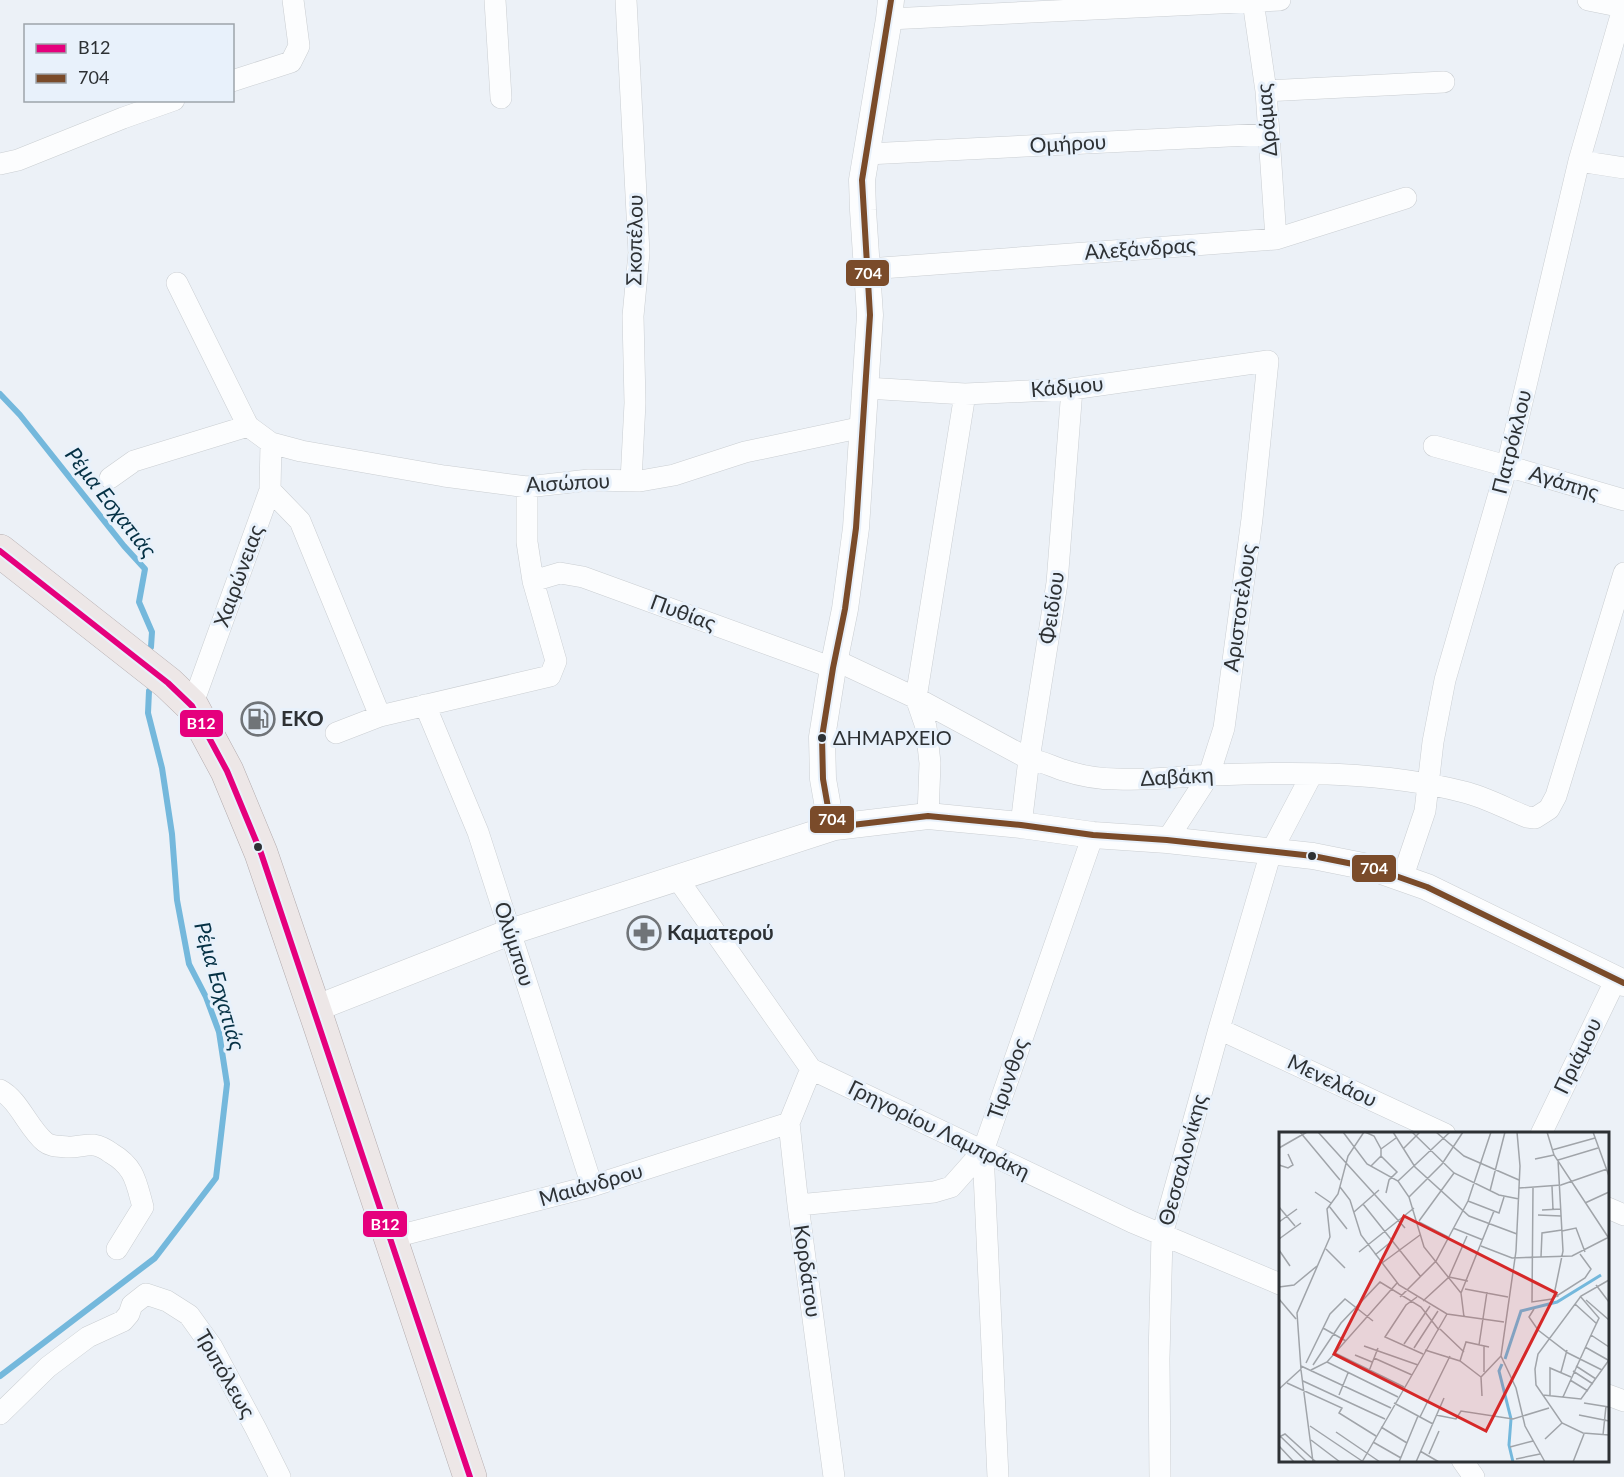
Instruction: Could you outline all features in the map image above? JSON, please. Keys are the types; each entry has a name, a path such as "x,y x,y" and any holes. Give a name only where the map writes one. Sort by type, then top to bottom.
{"main road":[{"path":"0,551 168,683 192,706 227,771 261,853 470,1477"}],"street":[{"path":"234,80 291,62 299,46 293,0"},
{"path":"495,0 501,98"},
{"name":"Σκοπέλου","path":"626,0 639,253 633,316 634,403 631,481"},
{"path":"835,827 829,813 823,779 822,737 852,568 858,508 870,315 862,180 890,9 1280,0"},
{"path":"1588,0 1624,6"},
{"name":"Δράμας","path":"1253,2 1266,91 1276,238"},
{"name":"Πατρόκλου","path":"1402,879 1425,812 1433,742 1445,680 1507,466 1579,161 1624,6"},
{"path":"1266,91 1444,82"},
{"path":"0,164 18,160 168,102"},
{"name":"Ομήρου","path":"867,154 1269,134"},
{"path":"1579,161 1624,168"},
{"name":"Αλεξάνδρας","path":"868,269 1276,238 1406,198"},
{"path":"110,478 134,461 248,426 177,283"},
{"name":"Κάδμου","path":"866,388 965,394 1072,389 1268,361"},
{"name":"Αριστοτέλους","path":"1167,840 1209,775 1224,728 1252,519 1268,361"},
{"name":"Φειδίου","path":"1021,825 1057,583 1072,389"},
{"path":"928,816 930,763 926,727 916,698 965,394"},
{"name":"Αισώπου","path":"248,426 271,443 301,452 444,476 527,487 589,480 631,481 674,475 745,452 863,427"},
{"name":"Χαιρώνειας","path":"192,706 270,490 271,443"},
{"name":"Αγάπης","path":"1434,446 1624,500"},
{"path":"336,733 380,716 550,676 556,661 532,581 527,542 527,487"},
{"path":"270,490 300,521 380,716"},
{"name":"Πυθίας","path":"532,581 560,573 583,577 834,664"},
{"name":"Δαβάκη","path":"834,664 916,698 1029,759 1097,778 1142,779 1209,775 1312,774 1381,777 1466,792 1527,817 1535,818 1549,809 1556,796 1624,573"},
{"name":"Ολύμπου","path":"425,705 478,832 592,1186"},
{"name":"Θεσσαλονίκης","path":"1160,1477 1159,1359 1162,1235 1271,852 1312,774"},
{"path":"314,1009 510,932 835,827 928,816 1093,835 1167,840 1313,856 1373,868 1427,887 1620,981"},
{"name":"Τίρυνθος","path":"998,1477 983,1151 1093,835"},
{"name":"Γρηγορίου Λαμπράκη","path":"677,878 811,1068 1132,1222 1279,1283"},
{"name":"Πριάμου","path":"1541,1132 1620,981"},
{"name":"Μενελάου","path":"1219,1029 1441,1132"},
{"name":"Κορδάτου","path":"811,1068 789,1123 834,1477"},
{"path":"0,1090 8,1094 46,1143 75,1148 94,1145 125,1161 134,1176 143,1206 117,1249"},
{"name":"Μαιάνδρου","path":"390,1238 592,1186 789,1123"},
{"path":"798,1205 934,1192 951,1187 983,1151"},
{"name":"Τριπόλεως","path":"0,1414 56,1361 88,1337 123,1321 132,1305 146,1294 167,1301 189,1315 212,1347 280,1477"},
{"path":"1609,1395 1624,1401"},
{"path":"1463,1462 1474,1477"}],"waterway":[{"name":"Ρέμα Εσχατιάς","path":"0,394 20,415 124,546 145,569 139,602 152,632 151,647"},
{"name":"Ρέμα Εσχατιάς","path":"0,1376 155,1258 216,1178 227,1084 219,1032 206,997 189,964 177,900 172,834 162,768 148,713 149,691"}],"transit line":[{"name":"704","path":"891,0 862,180 870,315 856,528 845,609 822,737 823,779 829,813 835,827 928,816 1093,835 1167,840 1313,856 1373,868 1427,887 1624,983"},
{"name":"Β12","path":"0,551 168,683 192,706 227,771 261,853 470,1477"}],"place":[{"name":"EKO","path":"258,719"},
{"name":"ΔΗΜΑΡΧΕΙΟ","path":"822,738"},
{"name":"Καματερού","path":"644,933"}]}
